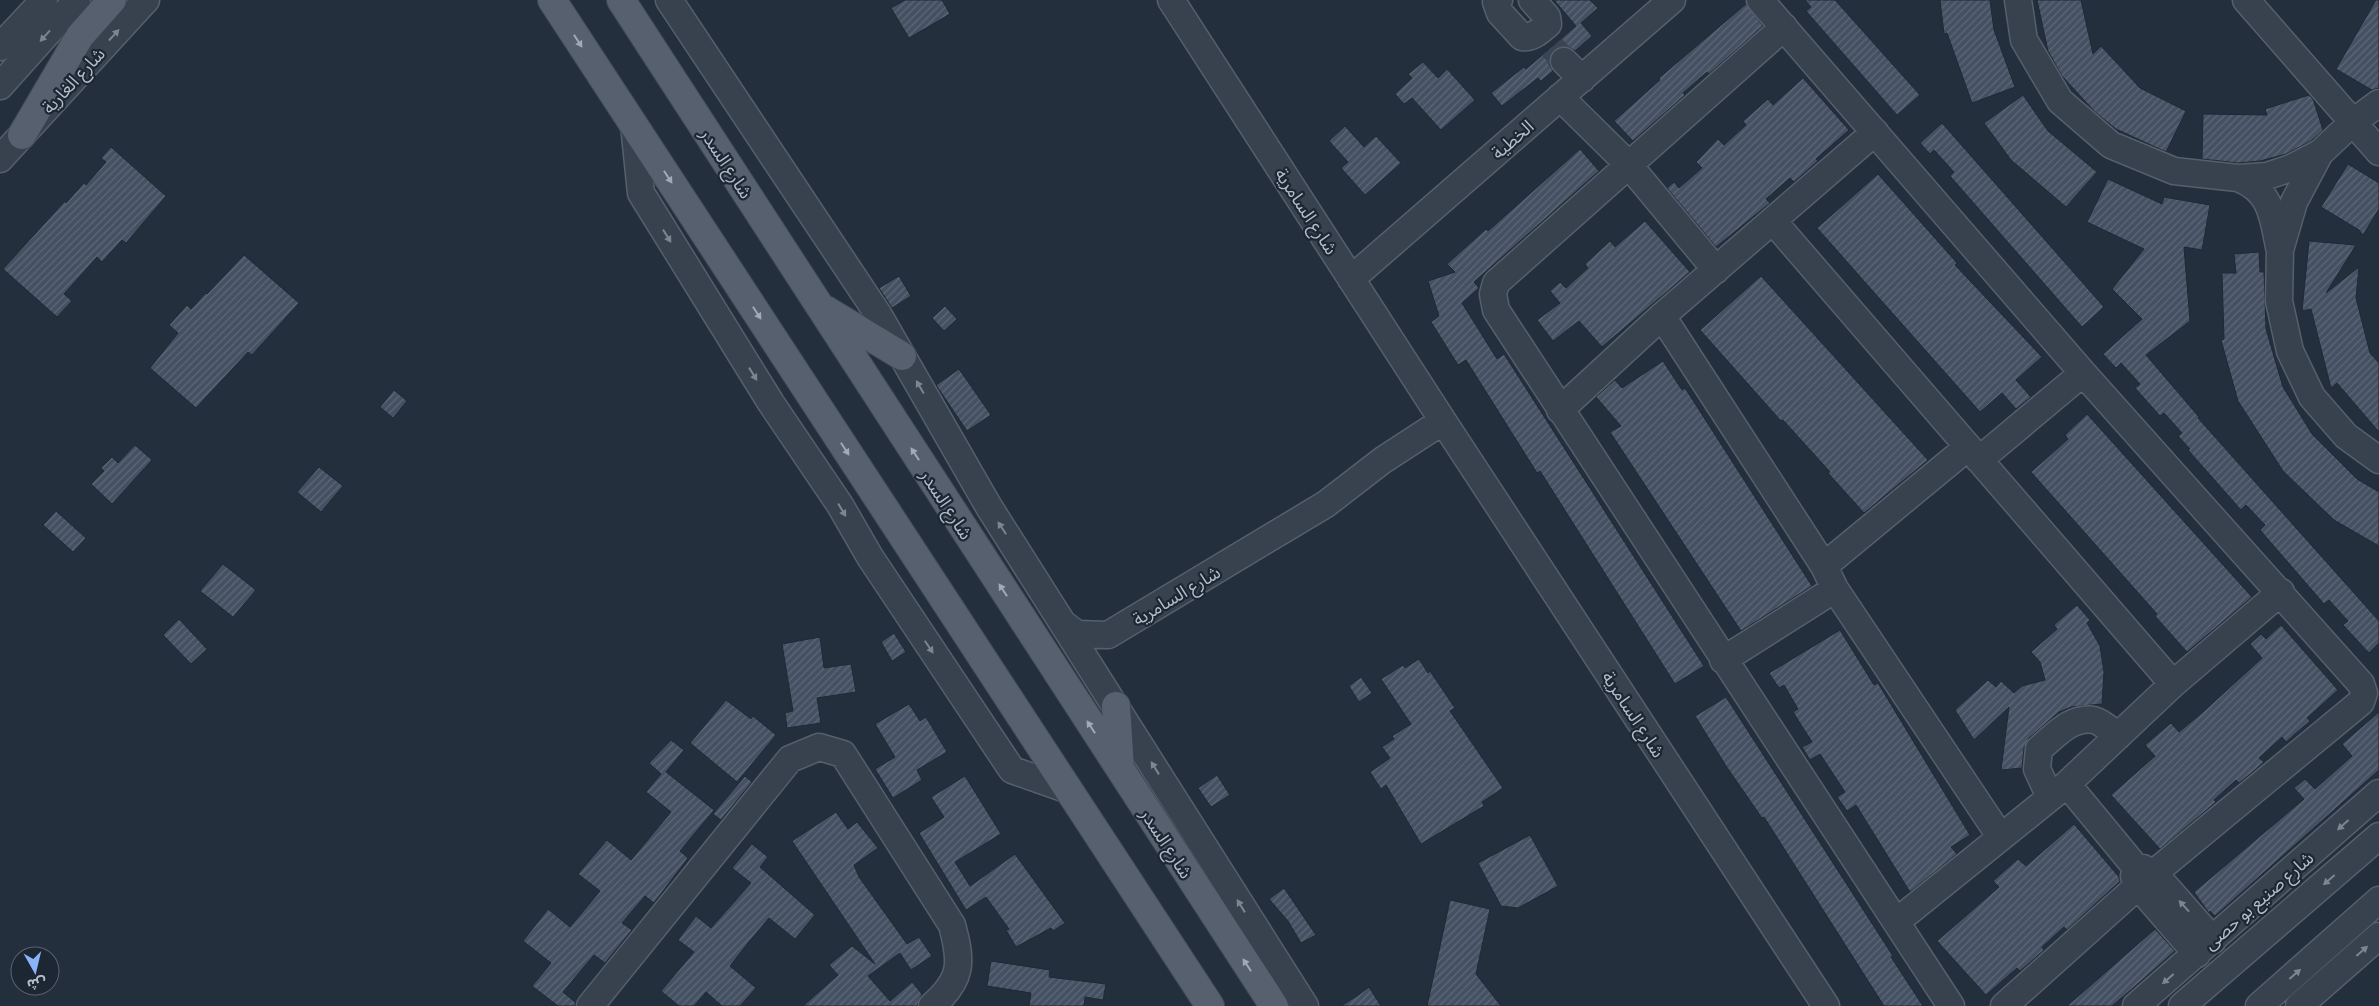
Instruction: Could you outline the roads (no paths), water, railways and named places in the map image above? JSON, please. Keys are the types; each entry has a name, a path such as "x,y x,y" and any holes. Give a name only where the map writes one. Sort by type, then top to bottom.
{"main road":[{"path":"22,135 80,36 112,0"},
{"path":"552,0 1210,1006"},
{"name":"شارع السدر","path":"621,0 1274,1006"},
{"path":"819,306 902,356"},
{"path":"1116,706 1121,772"}],"street":[{"path":"0,47 44,0"},
{"path":"0,86 77,0"},
{"name":"شارع الغارية","path":"0,160 146,0"},
{"name":"شارع السدر","path":"669,0 878,314 989,507 1305,1006"},
{"name":"شارع السامرية","path":"1171,0 1443,421 1826,1006"},
{"path":"1499,0 1496,2 1497,8 1522,37 1559,54"},
{"path":"1532,0 1548,21 1559,54"},
{"name":"الخطية","path":"1352,279 1560,97 1559,54 1672,0"},
{"path":"1760,0 2083,373 2281,592 2361,684 2364,693 2361,702 2144,876 2004,1006"},
{"path":"2018,0 2024,40 2060,101 2111,146 2174,171 2238,178 2267,176 2291,168 2320,153 2352,123 2379,103"},
{"path":"2246,0 2379,152"},
{"path":"1784,27 1496,283 1493,294 1496,310 1560,410 1951,1006"},
{"path":"1560,97 1628,164 1716,270"},
{"path":"634,125 641,194 771,404 840,505 870,557 1012,770 1069,790"},
{"path":"1560,410 1662,316 1876,132"},
{"path":"2320,153 2294,202 2280,250 2279,301 2290,351 2312,397 2346,436 2379,460"},
{"path":"2238,178 2257,187 2267,201 2280,250"},
{"path":"1773,221 2173,684"},
{"path":"1662,316 1824,566 1834,589 2000,836"},
{"path":"1824,566 2083,373"},
{"name":"شارع السامرية","path":"1108,636 1326,504 1383,460 1443,421"},
{"path":"1723,660 1834,589"},
{"path":"1896,922 2058,791 2173,684 2281,592"},
{"path":"1065,625 1077,634 1108,636 1098,662 1101,683"},
{"path":"2118,736 2095,720 2078,720 2069,724 2039,749 2037,769 2144,876 2205,947"},
{"path":"590,1006 790,759 819,747 843,754 952,925 959,950 957,976 932,1006"},
{"name":"شارع صنيع بو حصى","path":"2136,1006 2379,793"},
{"name":"شارع صنيع بو حصى","path":"2182,1006 2379,836"},
{"path":"2259,1006 2379,900"},
{"path":"2298,1006 2379,936"}],"tunnel":[{"path":"1552,47 1564,61"}]}
